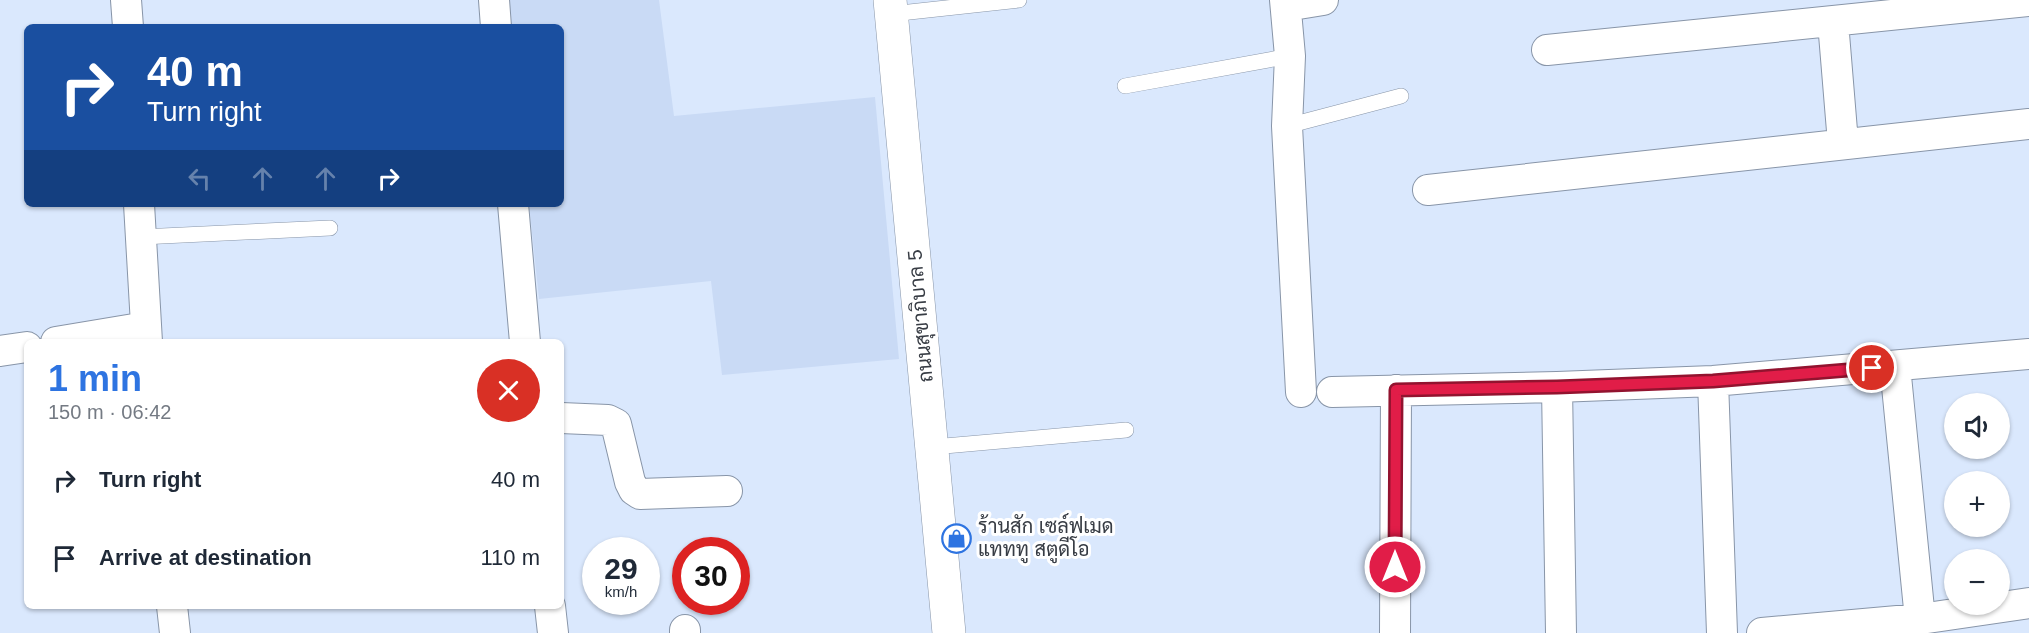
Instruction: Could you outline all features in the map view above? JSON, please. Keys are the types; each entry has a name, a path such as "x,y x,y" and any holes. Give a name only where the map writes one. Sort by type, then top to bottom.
{"street":[{"path":"126,0 128,24"},
{"path":"494,0 496,24"},
{"path":"1301,392 1287,126 1290,56 1285,3 1323,0"},
{"path":"1547,50 2029,1"},
{"name":"ถนนสุขาภิบาล 5","path":"891,7 949,633"},
{"path":"1833,22 1843,143"},
{"path":"1428,190 2029,124"},
{"path":"95,339 147,335 139,207"},
{"path":"513,207 525,339"},
{"path":"0,351 24,347"},
{"path":"1332,392 1713,381 2029,354"},
{"path":"1895,366 1920,619"},
{"path":"1713,381 1722,633"},
{"path":"1557,387 1561,633"},
{"path":"1395,633 1396,390"},
{"path":"564,418 608,420 616,424 630,482 634,490 640,494 727,491"},
{"path":"1762,633 1920,619 2029,603"},
{"path":"172,609 175,633"},
{"path":"550,609 553,633"}],"lane":[{"path":"891,7 1018,0"},
{"path":"1125,86 1290,56"},
{"path":"1287,126 1401,96"},
{"path":"141,237 330,228"},
{"path":"933,447 1126,430"}],"shaded area":[{"path":"507,0 659,0 674,116 875,97 899,359 722,375 711,281 539,299 529,207 564,207 564,24 510,24"}],"place":[{"name":"ร้านสัก เซล์ฟเมด แทททู สตูดีโอ","path":"957,538"}],"route":[{"path":"1395,567 1396,390 1713,381 1872,368"}]}
